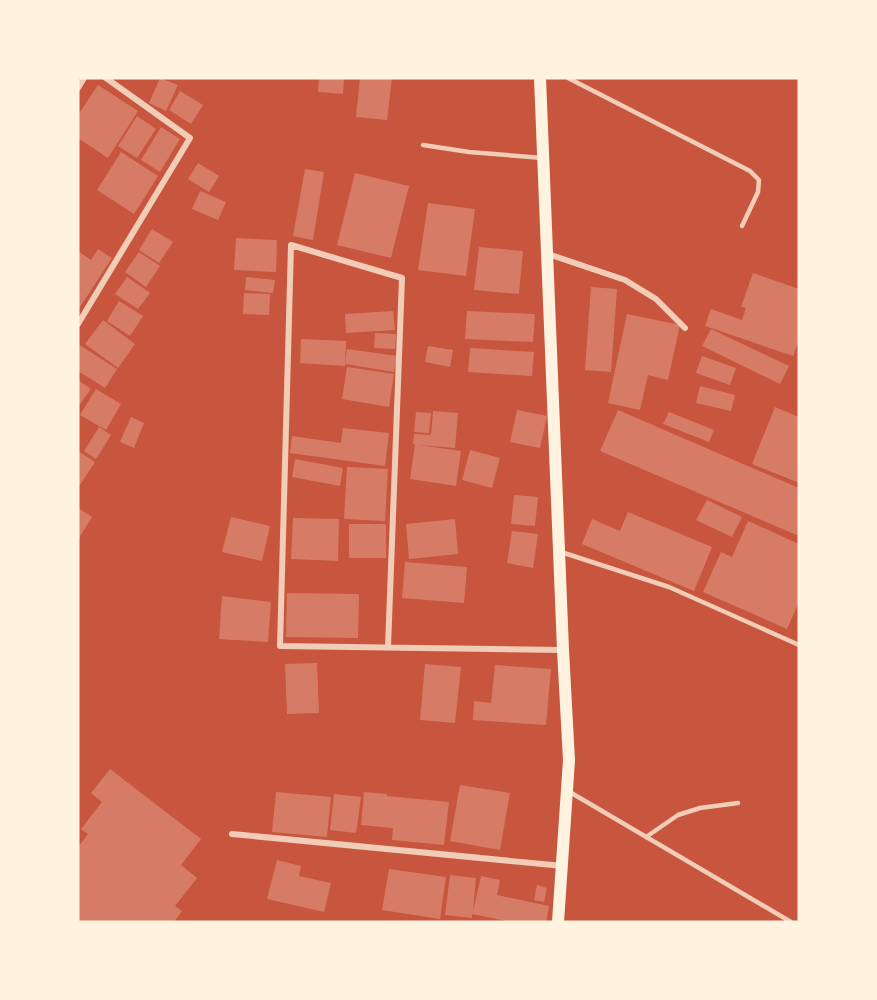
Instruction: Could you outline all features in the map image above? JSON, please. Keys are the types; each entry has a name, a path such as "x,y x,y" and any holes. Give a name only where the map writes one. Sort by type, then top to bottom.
{"main road":[{"path":"540,78 558,552 569,760 564,866 558,922"}],"street":[{"path":"78,88 84,78"},
{"path":"78,324 190,138 106,78"},
{"path":"388,647 402,278 291,245 280,646 563,650"},
{"path":"547,254 625,280 656,299 685,328"},
{"path":"231,834 564,866"}],"lane":[{"path":"568,78 750,171 759,180 758,192 742,226"},
{"path":"423,145 469,152 543,158"},
{"path":"558,552 669,587 799,645"},
{"path":"568,791 791,922"},
{"path":"646,837 678,815 700,808 738,802"}],"building":[{"path":"160,78 178,85 166,111 149,103"},
{"path":"319,78 344,78 343,94 318,92"},
{"path":"360,78 392,78 387,120 356,117"},
{"path":"98,85 138,111 108,158 78,138 78,115"},
{"path":"180,91 203,105 191,124 169,110"},
{"path":"137,116 156,129 137,158 118,146"},
{"path":"161,127 180,139 160,172 141,160"},
{"path":"121,152 158,176 134,214 97,190"},
{"path":"198,163 219,176 209,192 188,179"},
{"path":"305,169 324,172 313,240 293,236"},
{"path":"355,173 409,186 391,258 337,245"},
{"path":"200,191 226,202 218,220 192,209"},
{"path":"428,203 475,209 466,276 418,270"},
{"path":"152,229 173,242 159,263 139,250"},
{"path":"236,238 277,240 276,272 234,270"},
{"path":"479,247 523,251 519,294 474,290"},
{"path":"98,249 112,258 78,310 78,251 91,260"},
{"path":"139,252 160,266 146,287 125,272"},
{"path":"753,273 799,289 799,340 793,356 705,326 711,309 742,320 746,308 741,307"},
{"path":"127,277 150,293 138,309 115,294"},
{"path":"246,277 275,280 273,293 245,290"},
{"path":"591,287 617,289 611,372 585,370"},
{"path":"244,293 270,294 269,315 243,314"},
{"path":"119,301 143,316 130,336 107,321"},
{"path":"393,311 395,330 346,333 345,314"},
{"path":"467,311 535,314 533,342 465,339"},
{"path":"627,314 680,325 668,380 648,375 640,410 608,403"},
{"path":"103,320 135,344 118,368 85,344"},
{"path":"711,329 789,366 780,384 702,346"},
{"path":"375,333 396,334 395,349 374,348"},
{"path":"301,339 346,341 345,366 300,363"},
{"path":"78,344 117,369 105,388 78,371"},
{"path":"428,346 453,350 450,367 425,362"},
{"path":"470,348 534,352 532,376 468,372"},
{"path":"347,349 397,356 394,372 345,364"},
{"path":"702,356 736,368 730,385 696,373"},
{"path":"347,367 394,374 389,407 342,399"},
{"path":"78,380 91,389 78,407"},
{"path":"700,386 735,395 731,411 696,403"},
{"path":"96,389 121,404 106,430 80,415"},
{"path":"775,407 799,417 799,483 752,464"},
{"path":"517,410 547,416 540,448 510,442"},
{"path":"618,410 799,488 799,536 600,451"},
{"path":"433,411 458,413 455,448 418,445 461,451 456,486 410,479 415,444 413,444 414,434 431,435"},
{"path":"416,412 431,413 429,433 414,432"},
{"path":"669,412 714,430 709,442 663,424"},
{"path":"131,417 144,423 134,448 120,442"},
{"path":"99,427 111,435 96,459 84,451"},
{"path":"343,428 389,433 385,466 290,453 292,436 341,443"},
{"path":"470,450 500,458 492,488 462,480"},
{"path":"78,451 95,462 78,488"},
{"path":"295,459 343,468 340,486 292,477"},
{"path":"347,467 388,469 385,521 344,519"},
{"path":"514,495 538,497 535,526 511,524"},
{"path":"707,500 742,517 732,537 696,520"},
{"path":"78,508 92,517 78,540"},
{"path":"628,512 712,547 694,591 582,544 592,519 620,531"},
{"path":"231,517 270,526 262,561 222,552"},
{"path":"293,518 339,519 338,561 291,559"},
{"path":"455,519 458,554 409,559 406,524"},
{"path":"748,521 799,544 799,602 787,629 703,592 721,552 732,557"},
{"path":"349,524 386,524 386,558 349,558"},
{"path":"512,531 538,534 533,568 507,563"},
{"path":"405,562 467,567 464,603 402,598"},
{"path":"287,593 359,594 358,638 286,637"},
{"path":"222,596 271,602 268,642 219,639"},
{"path":"317,663 319,713 287,714 285,664"},
{"path":"425,664 461,667 455,723 420,720"},
{"path":"495,665 551,669 546,725 473,720 474,701 491,703"},
{"path":"110,769 201,839 181,865 197,878 175,906 182,911 174,922 78,922 78,847 88,834 81,829 102,802 91,793"},
{"path":"460,785 510,793 500,850 450,841"},
{"path":"276,792 331,797 327,837 272,832"},
{"path":"364,792 449,802 444,845 392,840 393,828 361,825"},
{"path":"334,794 361,797 356,833 330,830"},
{"path":"277,860 301,866 299,876 331,883 324,912 267,899"},
{"path":"389,869 446,877 440,919 382,910"},
{"path":"450,875 476,878 473,911 481,876 500,880 497,895 549,906 546,922 511,922 472,914 472,918 445,915"},
{"path":"537,885 547,888 544,902 534,900"}]}
